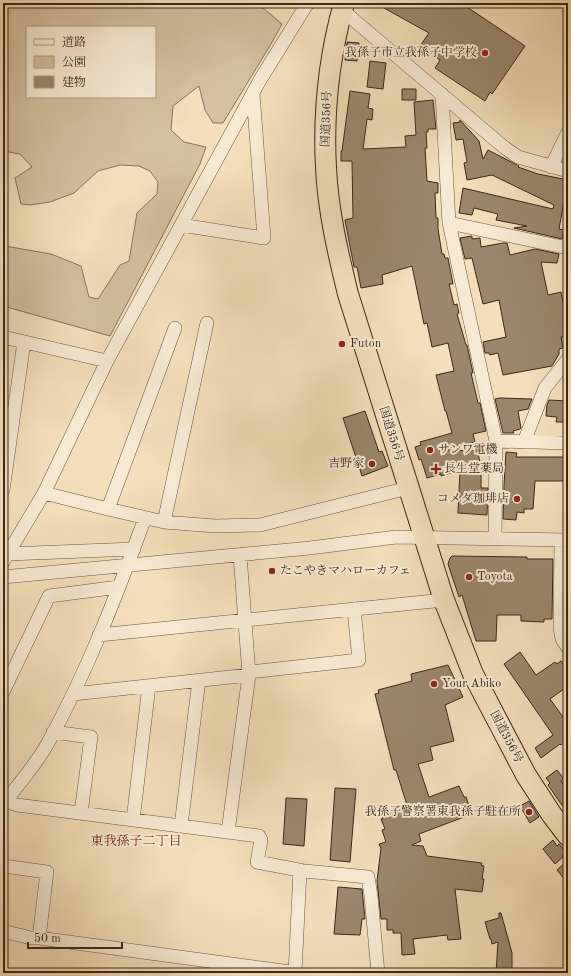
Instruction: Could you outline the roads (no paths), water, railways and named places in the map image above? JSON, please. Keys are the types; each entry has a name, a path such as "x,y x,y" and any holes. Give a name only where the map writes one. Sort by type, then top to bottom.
{"highway":[{"name":"国道356号","path":"343,6 334,43 326,114 326,168 330,209 348,294 444,600 473,674 526,775 552,815 568,836"}],"street":[{"path":"5,559 44,493 107,361 253,93 306,4 309,3"},
{"path":"343,6 505,148 518,157 568,171"},
{"path":"181,225 264,238 253,93"},
{"path":"442,94 449,223 496,440 495,538"},
{"path":"551,167 568,132"},
{"path":"449,223 568,248"},
{"path":"164,522 207,323"},
{"path":"108,509 175,328"},
{"path":"3,337 107,361"},
{"path":"3,490 24,342"},
{"path":"524,442 545,388 568,359"},
{"path":"496,440 568,443"},
{"path":"44,493 164,522 215,526 260,525 408,488"},
{"path":"145,518 119,587 73,694 40,756 4,802 81,814 259,836 261,840 257,862 300,870 368,877 378,973"},
{"path":"3,577 310,548 396,537 565,540 560,627 566,642"},
{"path":"5,559 134,548"},
{"path":"228,832 249,673 240,554"},
{"path":"3,692 49,596 119,587"},
{"path":"99,635 444,600"},
{"path":"73,694 359,660 354,609"},
{"path":"181,826 198,680"},
{"path":"133,820 150,686"},
{"path":"53,732 91,737 81,814"},
{"path":"3,866 47,872 39,938"},
{"path":"295,973 300,870"},
{"path":"3,931 32,938 298,973"}],"place":[{"name":"我孫子市立我孫子中学校","path":"485,53"},
{"name":"Futon","path":"342,344"},
{"name":"サンワ電機","path":"430,450"},
{"name":"吉野家","path":"372,464"},
{"name":"長生堂薬局","path":"436,469"},
{"name":"コメダ珈琲店","path":"517,499"},
{"name":"たこやきマハローカフェ","path":"272,571"},
{"name":"Toyota","path":"469,577"},
{"name":"Your Abiko","path":"434,684"},
{"name":"我孫子警察署東我孫子駐在所","path":"529,812"}],"district":[{"name":"東我孫子二丁目","path":"136,841"}]}
